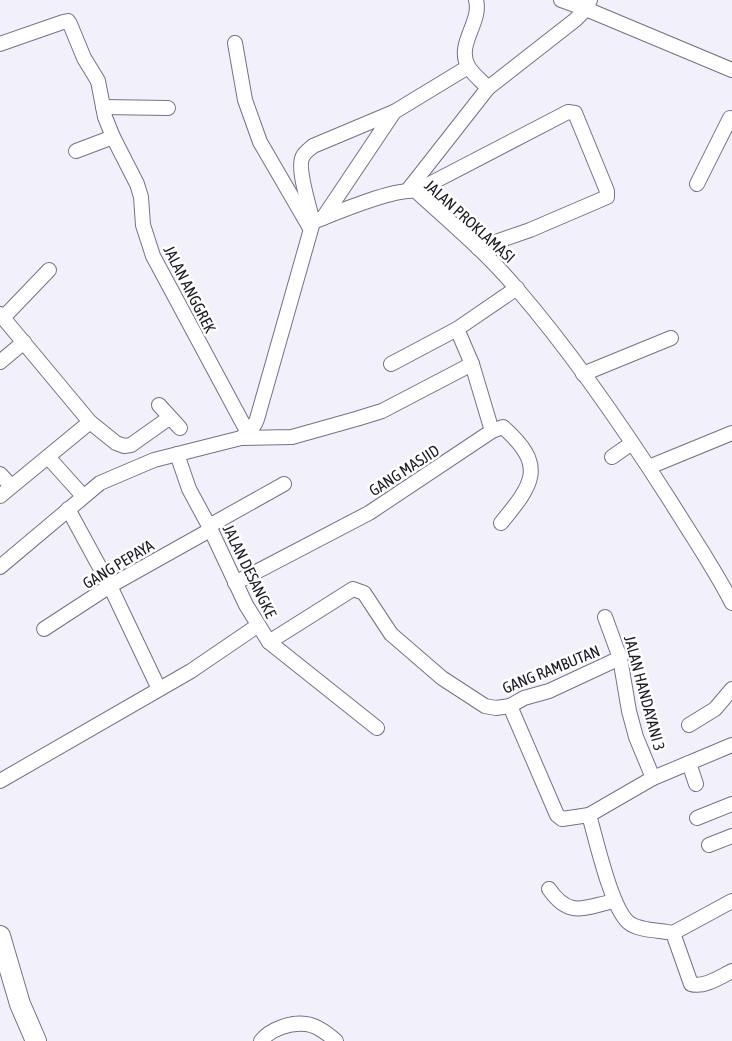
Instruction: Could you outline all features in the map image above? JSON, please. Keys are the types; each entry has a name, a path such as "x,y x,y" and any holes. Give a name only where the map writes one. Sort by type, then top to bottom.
{"highway":[{"path":"0,936 20,1004 36,1041"}],"street":[{"path":"476,0 477,15 466,48 468,67 488,88"},
{"path":"561,0 588,4 732,70"},
{"path":"412,190 488,88 555,38 588,4"},
{"name":"JALAN ANGGREK","path":"0,44 68,21 84,58 98,81 103,107 113,137 137,184 141,197 143,225 153,256 245,436"},
{"path":"236,44 245,100 260,142 315,222"},
{"path":"315,222 302,172 303,154 313,146 394,112 468,67"},
{"path":"103,107 168,108"},
{"path":"245,436 257,419 315,222 394,112"},
{"path":"412,190 568,112 575,113 607,190 607,197 530,230 478,248"},
{"path":"697,184 731,117"},
{"path":"76,151 113,137"},
{"name":"JALAN PROKLAMASI","path":"315,222 412,190 478,248 517,288 583,374 649,467 732,603"},
{"path":"49,270 2,316 90,422 116,443 124,446 134,444 169,418"},
{"path":"391,364 457,329 517,288"},
{"path":"457,329 472,364 492,431 503,428 518,443 532,464 530,481 524,494 501,523"},
{"path":"583,374 671,338"},
{"path":"0,362 24,342"},
{"path":"0,567 100,483 154,460 245,436 292,437 356,419 381,411 472,364"},
{"path":"159,405 180,428"},
{"path":"0,474 5,491 90,422"},
{"name":"GANG MASJID","path":"236,583 369,513 492,431"},
{"path":"649,467 732,434"},
{"path":"612,457 632,443"},
{"name":"JALAN DESANGKE","path":"177,454 189,489 268,642 377,728"},
{"path":"48,457 82,496"},
{"name":"GANG PEPAYA","path":"44,629 110,586 284,484"},
{"path":"68,509 110,586 159,689"},
{"name":"GANG RAMBUTAN","path":"268,642 353,589 364,593 391,634 442,678 485,706 496,708 510,706 524,698 549,692 620,658"},
{"name":"JALAN HANDAYANI 3","path":"605,617 620,658 636,737 653,778"},
{"path":"0,781 191,670 258,626"},
{"path":"689,724 715,709 732,689"},
{"path":"510,706 556,815 562,819 589,815 653,778 732,745"},
{"path":"689,763 696,784"},
{"path":"697,818 732,804"},
{"path":"589,815 615,901 626,921 635,927 674,933 732,901"},
{"path":"709,844 732,836"},
{"path":"549,889 558,901 567,907 576,909 615,901"},
{"path":"674,933 691,984 697,986 705,984 732,971"},
{"path":"261,1041 266,1034 288,1026 307,1024 326,1032 336,1041"}]}
